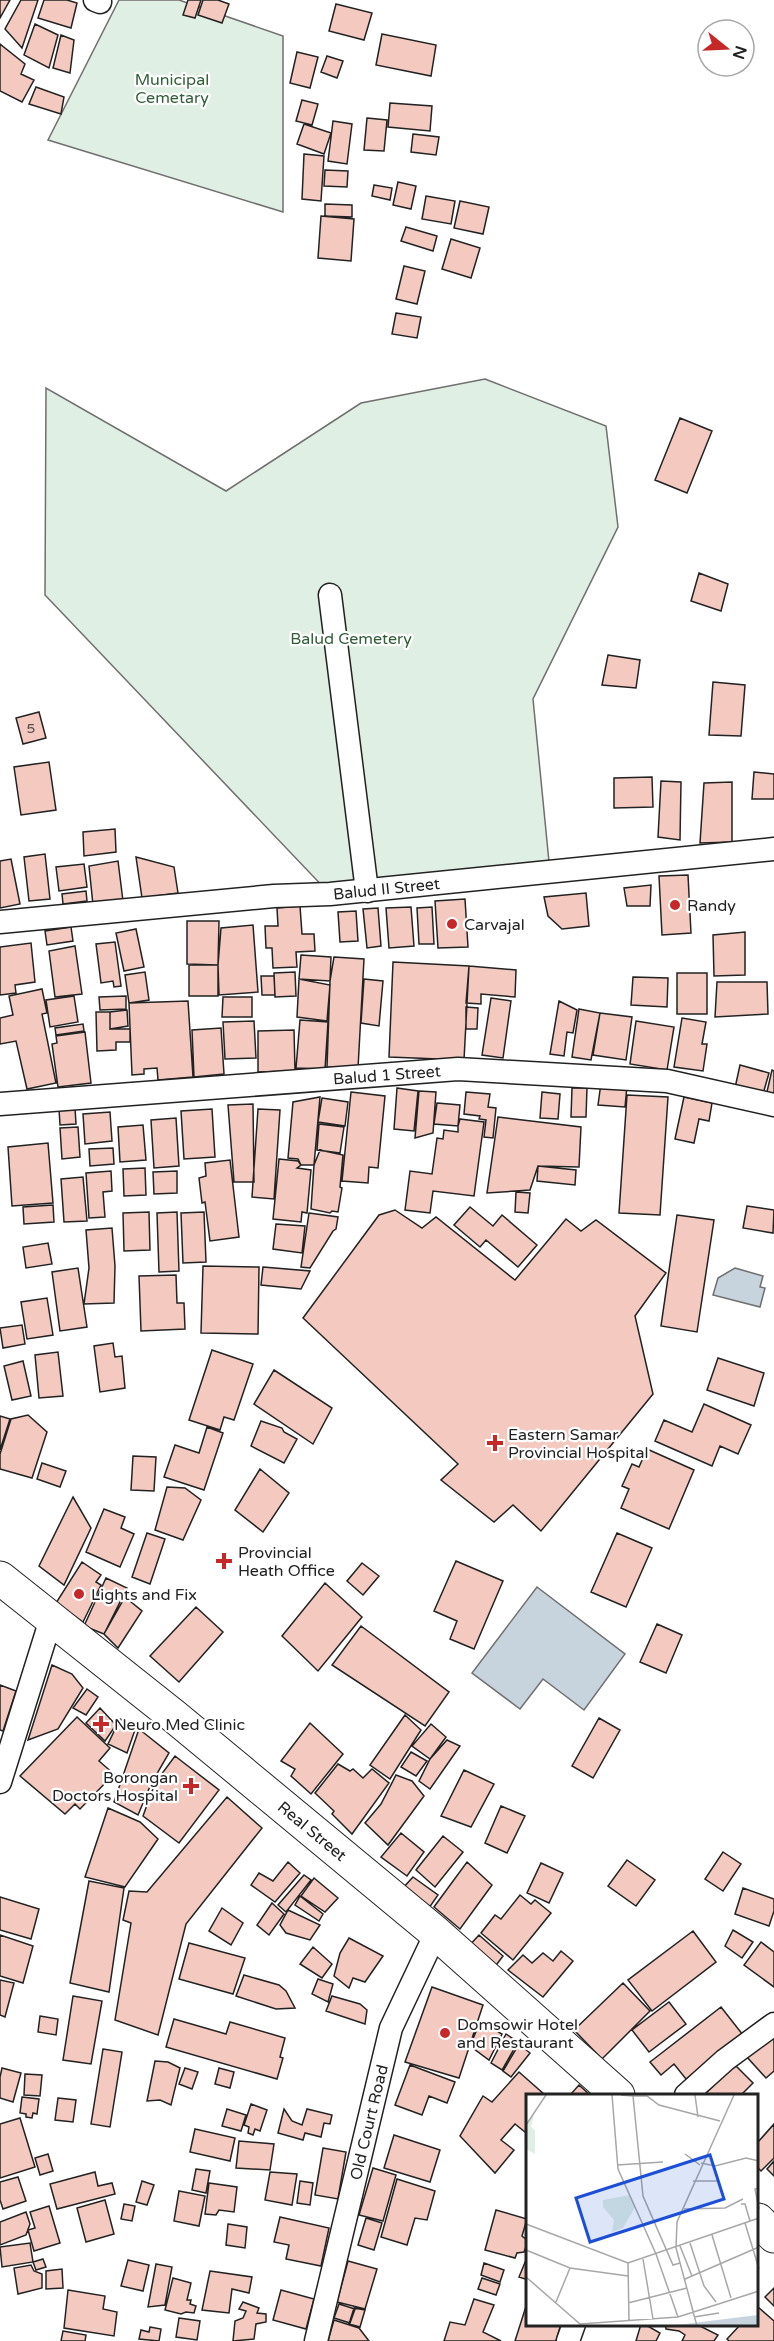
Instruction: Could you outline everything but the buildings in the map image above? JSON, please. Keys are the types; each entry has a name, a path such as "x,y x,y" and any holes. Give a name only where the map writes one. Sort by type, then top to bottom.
{"main road":[{"name":"Real Street","path":"0,1578 175,1717 436,1933 617,2094"},
{"path":"759,2221 774,2236"}],"street":[{"path":"330,595 367,891"},
{"name":"Balud II Street","path":"0,921 274,896 367,891 774,849"},
{"name":"Balud 1 Street","path":"0,1104 458,1069 667,1081 774,1105"},
{"path":"0,1782 51,1619"},
{"name":"Old Court Road","path":"316,2341 391,2028 436,1933"},
{"path":"687,2094 725,2060 774,2024"},
{"path":"568,2341 574,2326"}],"green space":[{"name":"Municipal Cemetary","path":"119,0 179,0 283,36 283,212 48,140"},
{"name":"Balud Cemetery","path":"485,379 606,426 618,527 533,699 550,872 330,894 45,595 46,388 226,491 361,403"}],"shaded area":[{"path":"735,1268 763,1276 760,1287 765,1288 760,1307 713,1295 718,1278"},
{"path":"537,1587 625,1654 584,1710 543,1679 520,1709 472,1673"}],"place":[{"name":"Randy","path":"675,905"},
{"name":"Carvajal","path":"452,924"},
{"name":"Eastern Samar Provincial Hospital","path":"495,1443"},
{"name":"Provincial Heath Office","path":"224,1561"},
{"name":"Lights and Fix","path":"79,1594"},
{"name":"Neuro Med Clinic","path":"101,1724"},
{"name":"Borongan Doctors Hospital","path":"191,1786"},
{"name":"Domsowir Hotel and Restaurant","path":"445,2033"}]}
